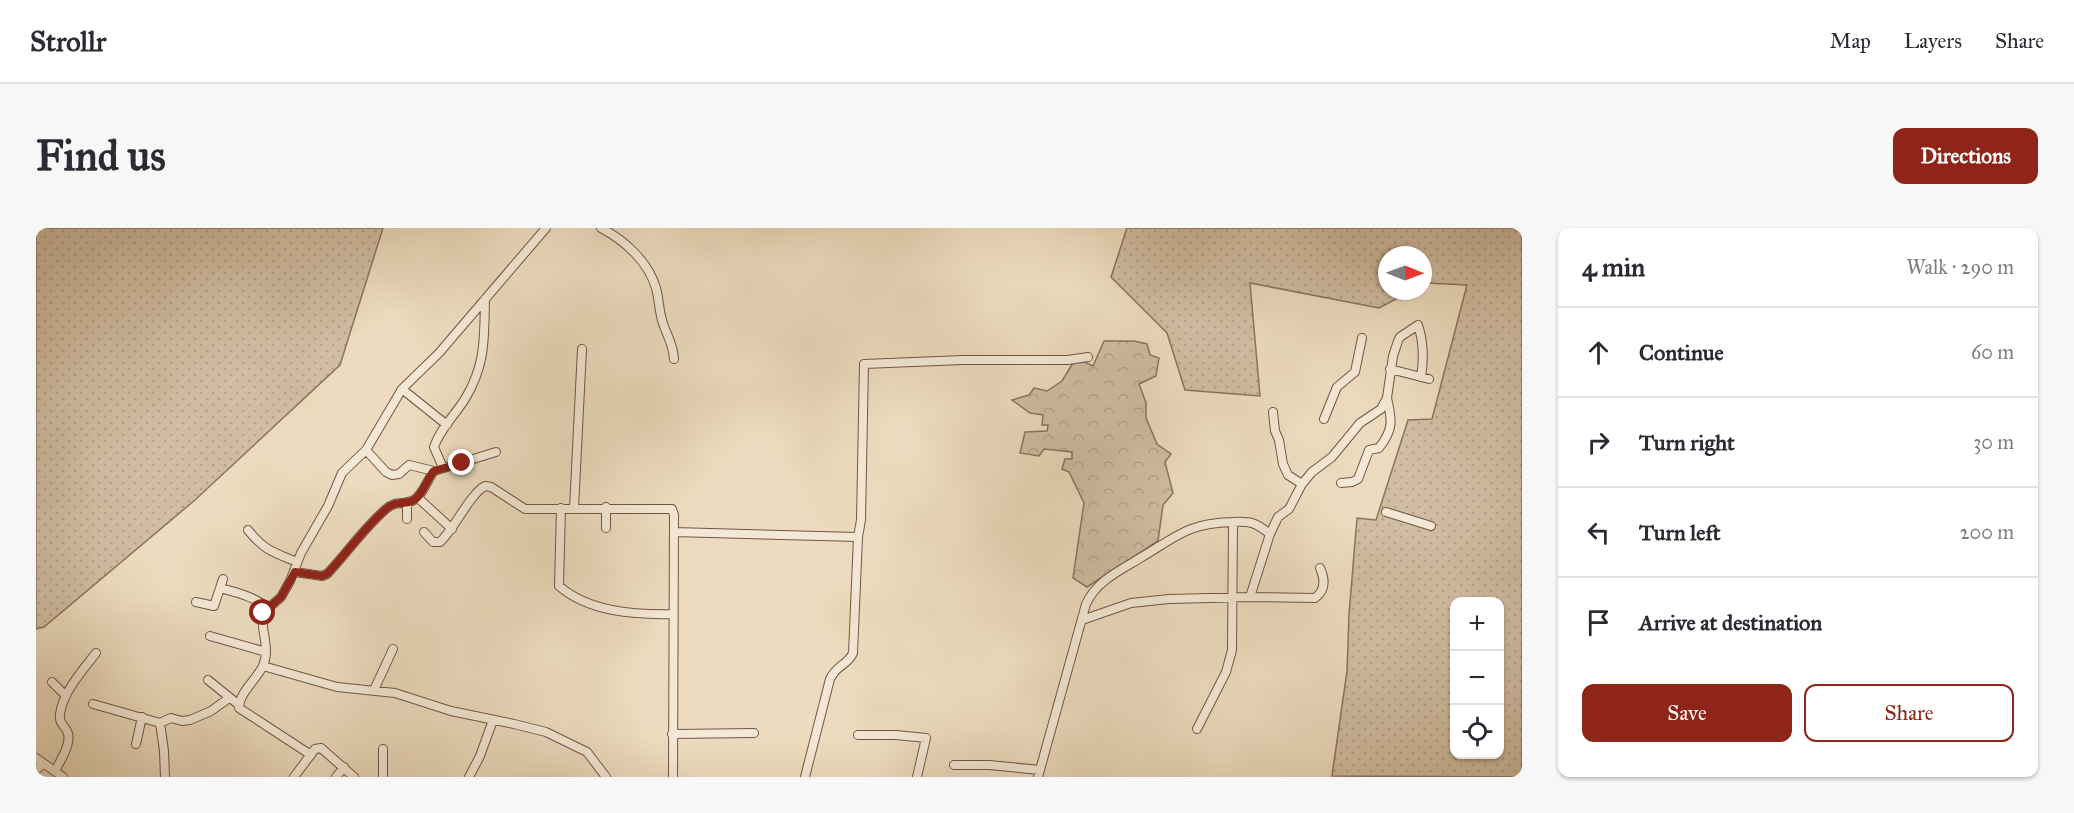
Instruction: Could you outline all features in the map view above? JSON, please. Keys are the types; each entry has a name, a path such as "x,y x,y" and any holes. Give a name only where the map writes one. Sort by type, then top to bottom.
{"street":[{"path":"239,705 263,666 266,637 262,618 268,608 281,597 295,572 297,562 328,506 342,473 366,450 402,389 430,363 546,228"},
{"path":"601,228 624,243 650,274 656,288 662,320 672,343 674,359"},
{"path":"443,468 434,449 469,392 480,368 483,354 485,299"},
{"path":"1341,483 1358,479 1369,450 1379,448 1390,429 1391,417 1387,398 1393,356 1400,337 1418,326 1424,354 1421,377"},
{"path":"1324,420 1337,387 1355,372 1362,338"},
{"path":"574,508 582,349"},
{"path":"805,777 830,679 835,669 851,658 853,653 858,537 861,520 864,364 963,360 1068,360 1088,357"},
{"path":"1390,369 1430,380"},
{"path":"402,389 447,425"},
{"path":"1250,597 1270,534 1278,517 1292,505 1302,484 1312,472 1332,457 1357,426 1379,411 1387,398"},
{"path":"1273,412 1282,464 1288,475 1302,484"},
{"path":"366,450 386,472 392,475 399,474 409,465 434,471 496,452"},
{"path":"295,572 322,576 327,574 349,546 384,511 394,503 407,502 417,497 434,471"},
{"path":"424,532 433,542 438,543 452,529 476,493 485,486 525,509 606,507 672,509 674,515 673,777"},
{"path":"417,497 452,529"},
{"path":"407,502 407,519"},
{"path":"606,507 606,528"},
{"path":"561,508 559,586 572,597 603,607 641,615 673,614"},
{"path":"1386,512 1431,526"},
{"path":"954,765 989,765 1039,774 1090,596 1107,578 1194,526 1233,522 1255,523 1270,534"},
{"path":"1197,729 1230,661 1232,650 1233,522"},
{"path":"248,530 260,545 297,562"},
{"path":"674,532 858,537"},
{"path":"1082,620 1131,603 1169,599 1315,598 1320,593 1324,582 1320,568"},
{"path":"196,602 214,606 223,579"},
{"path":"220,588 257,600 268,608"},
{"path":"210,636 266,652"},
{"path":"374,690 393,649"},
{"path":"55,771 68,738 68,733 61,724 60,718 66,696 96,653"},
{"path":"263,666 337,687 401,694 451,711 533,728 587,752 606,777"},
{"path":"208,680 239,705 241,711 311,755"},
{"path":"52,682 66,696"},
{"path":"93,704 160,723 171,718 182,721 190,720 211,711 229,698"},
{"path":"136,744 142,717"},
{"path":"470,777 493,720"},
{"path":"160,723 165,777"},
{"path":"672,734 754,733"},
{"path":"858,735 926,738 917,777"},
{"path":"294,777 315,749 321,748 354,777"},
{"path":"383,749 383,777"},
{"path":"36,758 63,777"},
{"path":"36,770 43,764"},
{"path":"336,777 344,767"}],"green space":[{"path":"36,228 383,228 340,365 195,500 44,627 36,629"},
{"path":"1127,228 1522,228 1522,777 1332,776 1347,671 1357,518 1376,520 1408,420 1432,419 1467,285 1432,283 1432,246 1378,246 1378,300 1394,300 1379,308 1250,283 1260,396 1185,390 1167,333 1111,277"},
{"path":"1104,341 1134,341 1147,344 1150,355 1159,358 1156,376 1139,384 1146,403 1146,418 1157,444 1171,454 1165,462 1173,493 1163,505 1158,541 1087,587 1073,578 1084,503 1069,472 1062,469 1065,459 1072,459 1072,452 1044,449 1039,456 1020,453 1025,432 1047,431 1048,425 1042,425 1043,415 1030,413 1012,400 1029,395 1034,388 1047,391 1062,381 1076,358 1093,366"}],"route":[{"path":"263,613 281,597 295,572 322,576 327,574 349,546 384,511 394,503 413,501 434,471 462,463"}]}
